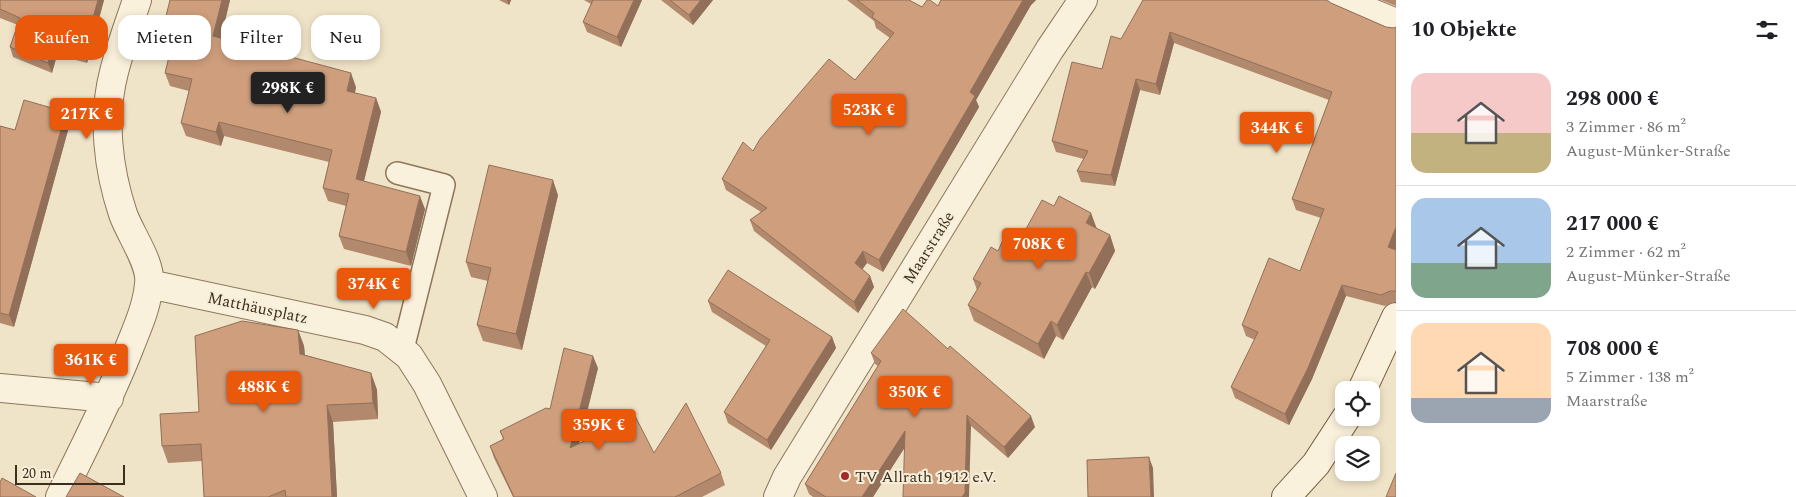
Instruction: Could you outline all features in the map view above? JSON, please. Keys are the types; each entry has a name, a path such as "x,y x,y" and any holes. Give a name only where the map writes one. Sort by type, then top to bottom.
{"street":[{"path":"60,497 109,398 142,315 149,284 147,267 118,197 108,137 107,112 114,73 137,0"},
{"name":"Maarstraße","path":"778,497 792,469 1050,49 1083,0"},
{"path":"1341,0 1396,23"},
{"name":"Matthäusplatz","path":"149,284 365,330 385,337 403,349 427,384 483,497"},
{"path":"1366,381 1396,317"},
{"path":"0,388 109,398"},
{"path":"1297,493 1341,426"}],"lane":[{"path":"397,173 444,185 403,349"}],"building":[{"path":"0,0 98,0 94,15 15,16 0,9"},
{"path":"170,0 222,0 213,36 221,38 221,60 301,60 351,73 347,91 376,98 356,179 420,196 406,252 339,236 349,194 323,188 332,150 219,122 216,132 181,123 192,79 165,73 168,60 211,60 211,15 166,15"},
{"path":"593,0 634,0 617,37 583,22"},
{"path":"670,0 701,0 689,15"},
{"path":"857,0 909,0 922,7 927,0 938,6 941,0 1023,0 970,92 975,96 879,260 863,251 855,263 870,276 854,302 750,220 767,208 722,179 743,142 753,151 760,139 829,59 855,80 894,33 872,17 874,13"},
{"path":"1143,0 1327,0 1386,27 1396,27 1396,227 1388,247 1396,250 1396,291 1390,291 1381,295 1342,285 1308,368 1285,414 1231,387 1258,332 1242,325 1269,258 1300,271 1324,209 1292,199 1332,92 1170,32 1156,84 1136,79 1111,175 1077,171 1088,151 1052,141 1072,62 1102,69 1111,36 1121,39"},
{"path":"15,32 15,49 10,47"},
{"path":"24,100 66,112 9,315 0,313 0,126 15,130"},
{"path":"489,165 553,180 516,334 477,325 491,268 466,262"},
{"path":"1059,196 1091,213 1086,223 1110,235 1089,273 1086,272 1057,325 1051,321 1038,344 968,305 981,283 973,279 991,247 998,251 1003,240 1016,247 1042,200 1054,206"},
{"path":"728,270 832,337 767,440 724,412 770,340 708,301"},
{"path":"903,309 948,349 950,346 1031,416 1004,447 967,415 965,493 962,497 903,497 905,431 862,497 826,497 805,484 881,361 871,353"},
{"path":"242,321 298,330 300,354 371,373 373,403 327,405 332,497 286,497 285,490 268,497 204,497 201,444 162,446 160,414 199,412 195,336"},
{"path":"564,348 593,356 570,448 635,416 654,453 686,403 721,473 675,497 514,497 490,446 504,439 500,431 546,408 550,409"},
{"path":"1149,457 1151,497 1088,497 1087,460"},
{"path":"80,473 124,497 66,497"},
{"path":"1396,473 1396,497 1386,497"},
{"path":"2,478 36,497 0,497 0,482"}],"place":[{"name":"TV Allrath 1912 e.V.","path":"845,476"}]}
